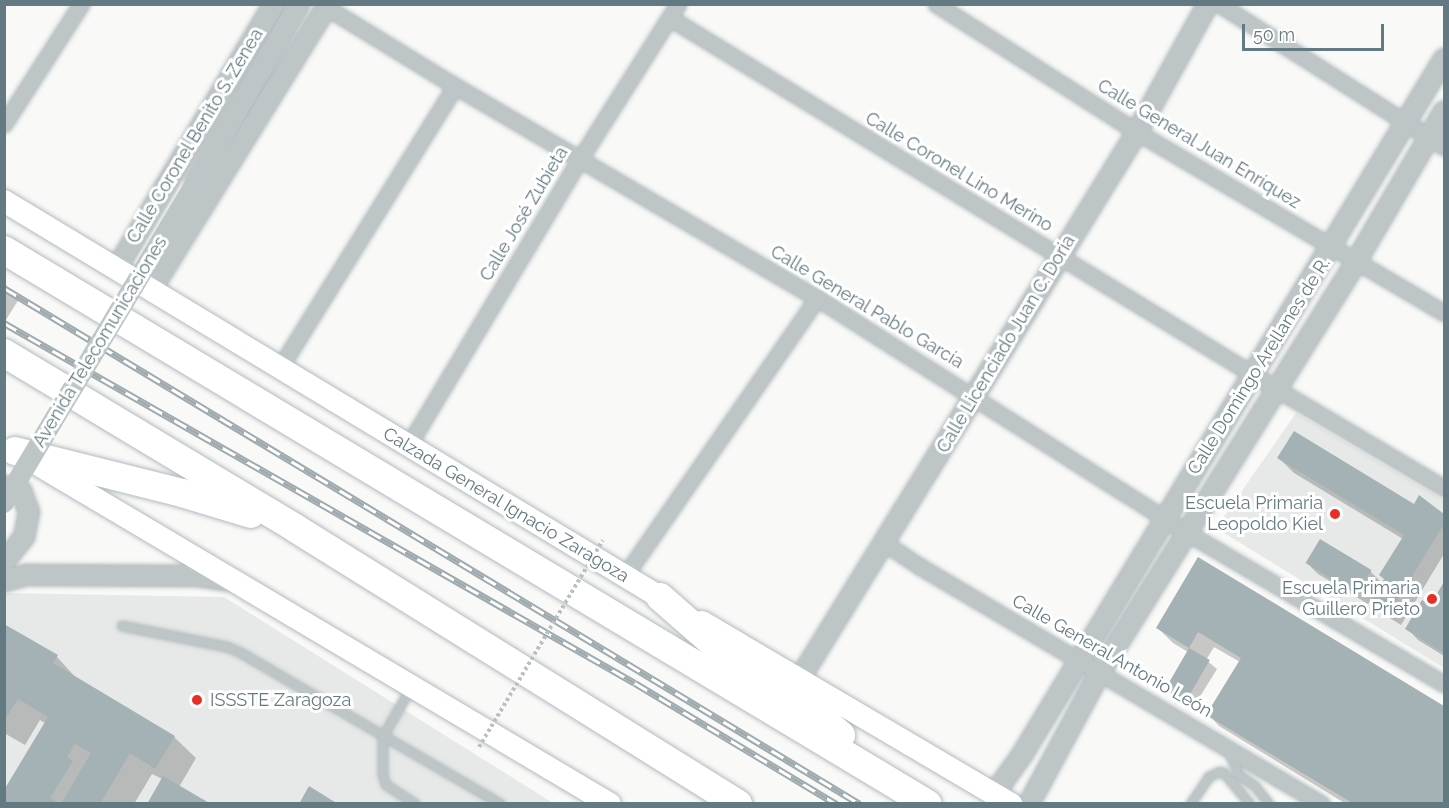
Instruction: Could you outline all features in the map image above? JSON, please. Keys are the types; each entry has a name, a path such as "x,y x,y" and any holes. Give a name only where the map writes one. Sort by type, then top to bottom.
{"highway":[{"path":"4,250 921,800"},
{"path":"4,353 295,528 738,804"},
{"path":"10,448 182,493 295,528"},
{"path":"660,597 724,653 796,697 921,800"}],"main road":[{"name":"Calzada General Ignacio Zaragoza","path":"4,201 624,577 1003,799"},
{"path":"10,448 412,685 585,796 610,804"}],"street":[{"path":"4,124 81,4"},
{"name":"Calle Coronel Benito S. Zenea","path":"117,268 274,4"},
{"name":"Calle Coronel Benito S. Zenea","path":"196,182 299,4"},
{"name":"Calle José Zubieta","path":"408,446 580,159 678,4"},
{"name":"Calle General Juan Enríquez","path":"936,4 1137,132 1444,313"},
{"name":"Calle Licenciado Juan C. Doria","path":"799,680 1137,132 1208,4"},
{"path":"1219,4 1437,142"},
{"path":"152,290 327,6"},
{"name":"Calle General Pablo García","path":"327,6 455,86 817,298 976,396 1186,532 1444,684"},
{"name":"Calle Coronel Lino Merino","path":"670,18 1059,257 1444,488"},
{"name":"Calle Domingo Arellanes de R.","path":"1003,799 1022,755 1252,372 1332,248 1444,59"},
{"path":"279,369 455,86"},
{"name":"Calle Domingo Arellanes de R.","path":"1029,804 1100,672 1186,532 1357,260 1437,142 1444,112"},
{"name":"Avenida Telecomunicaciones","path":"4,503 196,182"},
{"path":"154,205 155,212 166,226 175,228 191,226"},
{"path":"624,577 817,298"},
{"path":"4,486 21,491 29,512 24,537 4,562"},
{"name":"Calle General Antonio León","path":"883,542 1322,804"},
{"path":"4,581 27,575 199,576 219,578 242,586"},
{"path":"1022,755 1047,767"}],"lane":[{"path":"123,626 227,647 242,653 500,804"},
{"path":"412,685 382,737 386,785 415,804"},
{"path":"1227,746 1235,770 1262,792 1269,804"},
{"path":"1191,804 1209,777 1220,772 1224,773 1250,804"}],"path":[{"path":"479,747 603,540"}],"shaded area":[{"name":"Escuela Primaria Leopoldo Kiel","path":"1296,413 1444,500 1444,668 1216,528"},
{"name":"ISSSTE Zaragoza","path":"5,593 224,597 553,803 5,804"}],"building":[{"path":"1294,431 1414,504 1419,495 1444,514 1444,524 1389,614 1370,603 1384,579 1379,575 1404,535 1277,458"},
{"path":"1320,539 1371,570 1357,594 1306,563"},
{"path":"1198,557 1444,706 1444,804 1354,804 1206,715 1241,658 1198,632 1189,648 1156,628"},
{"path":"1444,582 1444,653 1405,629 1422,600 1430,605"},
{"path":"4,624 58,655 53,663 175,736 155,769 130,753 100,804 61,804 91,753 75,744 67,757 73,761 50,798 60,804 4,804 4,790 48,717 18,699 4,721"},
{"path":"1189,648 1210,660 1186,702 1165,690"},
{"path":"163,776 211,804 147,804"},
{"path":"309,786 338,804 299,804"}],"railway":[{"path":"4,288 860,804"},
{"path":"4,323 635,683 836,804"}],"place":[{"name":"Escuela Primaria Leopoldo Kiel","path":"1335,514"},
{"name":"Escuela Primaria Guillero Prieto","path":"1432,599"},
{"name":"ISSSTE Zaragoza","path":"197,700"}]}
